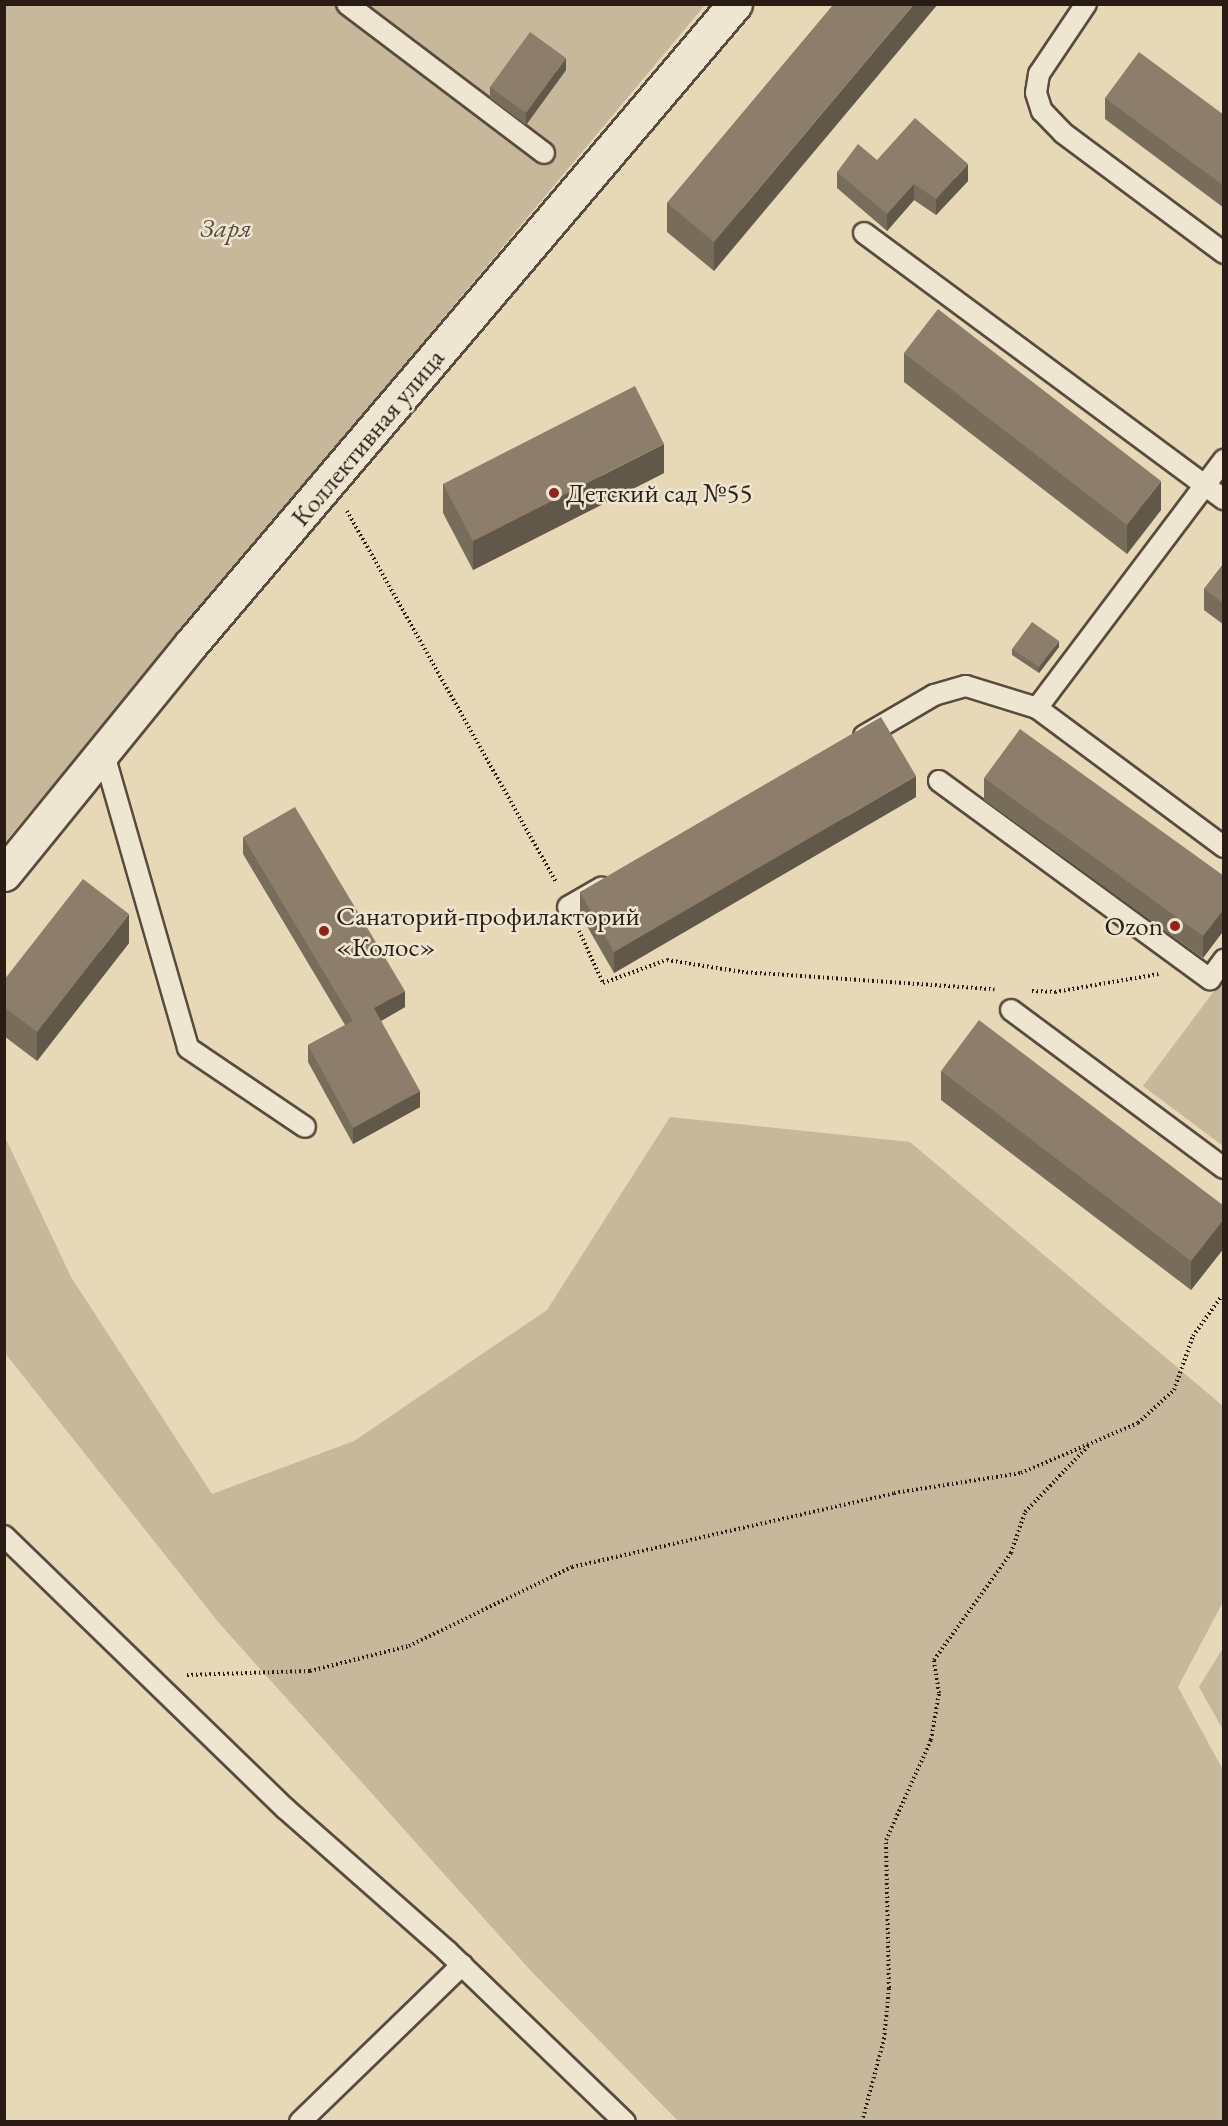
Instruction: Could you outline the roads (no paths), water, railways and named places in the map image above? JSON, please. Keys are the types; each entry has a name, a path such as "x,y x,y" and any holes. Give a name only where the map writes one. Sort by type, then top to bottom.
{"street":[{"name":"Коллективная улица","path":"4,874 103,751 330,480 735,4"}],"lane":[{"path":"347,4 544,153"},
{"path":"1086,4 1039,74 1036,93 1042,111 1063,133 1224,253"},
{"path":"864,233 1224,499"},
{"path":"1037,708 1224,460"},
{"path":"843,748 934,695 966,686 1037,708 1224,847"},
{"path":"103,751 188,1048 305,1126"},
{"path":"939,781 1210,979 1224,960"},
{"path":"568,907 619,877"},
{"path":"1011,1010 1224,1168"},
{"path":"4,1536 286,1809 462,1965 625,2121"},
{"path":"300,2121 462,1965"}],"place":[{"name":"Детский сад №55","path":"554,493"},
{"name":"Ozon","path":"1175,926"},
{"name":"Санаторий-профилакторий «Колос»","path":"324,931"}],"park label":[{"name":"Заря","path":"226,228"}]}
